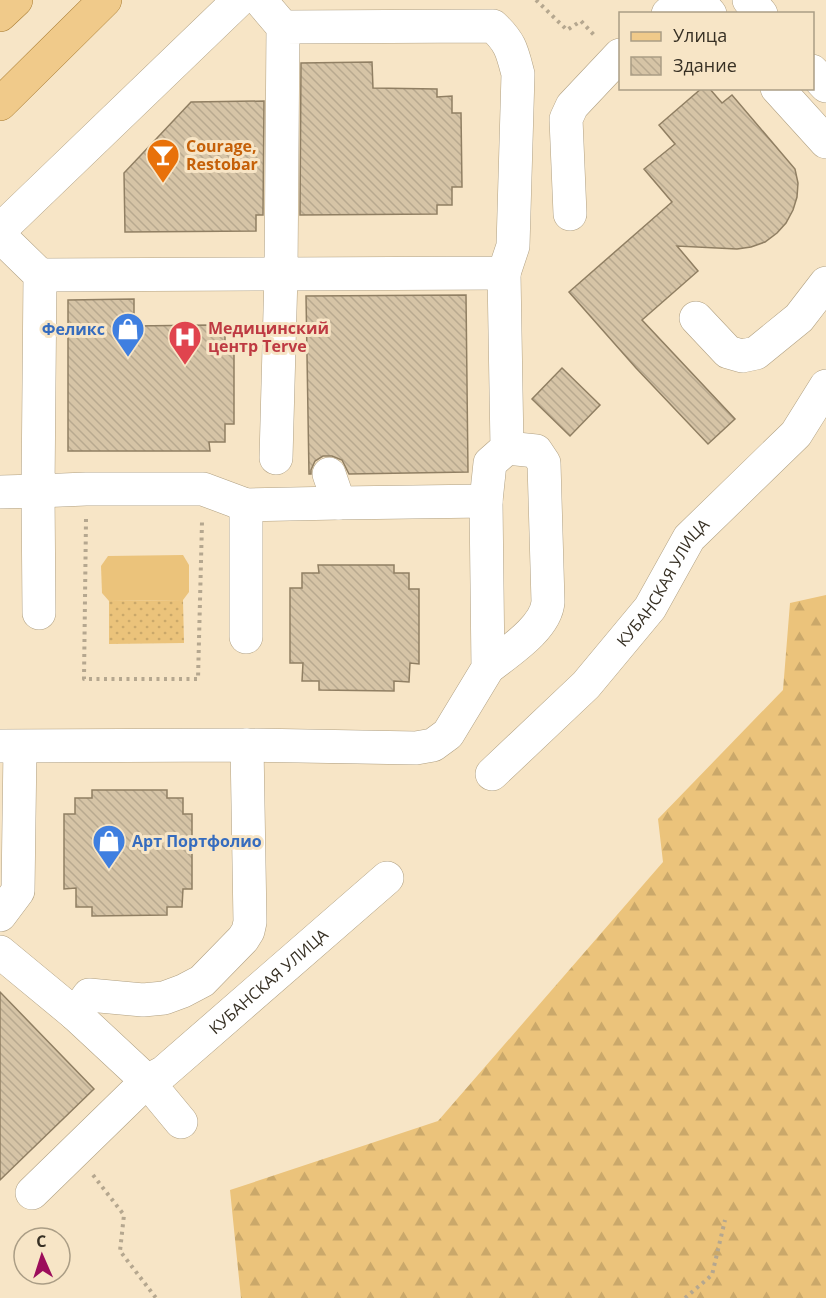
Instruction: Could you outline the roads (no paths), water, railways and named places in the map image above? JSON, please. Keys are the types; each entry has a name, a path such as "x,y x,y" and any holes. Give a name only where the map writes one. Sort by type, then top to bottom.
{"main road":[{"path":"0,15 16,0"},
{"path":"0,104 105,0"}],"street":[{"path":"0,230 238,0"},
{"path":"260,0 283,27 281,274 276,459"},
{"path":"465,0 504,37 511,48 518,74 513,246 504,273 488,458 486,501 488,668"},
{"path":"670,12 684,0"},
{"path":"698,0 708,12"},
{"path":"749,0 759,12"},
{"path":"283,27 493,26"},
{"path":"570,214 566,119 572,106 619,57"},
{"path":"814,72 826,86"},
{"path":"779,90 826,142"},
{"path":"0,236 40,275 504,273"},
{"path":"39,613 40,275"},
{"path":"696,318 728,352 742,356 756,352 799,318 826,283"},
{"name":"КУБАНСКАЯ УЛИЦА","path":"492,774 586,685 650,608 689,538 796,434 826,386"},
{"path":"0,915 18,891 10,747 247,745 416,748 433,745 448,734 488,668 536,629 548,610 544,463 536,451 488,458"},
{"path":"0,492 202,489 246,506 334,488 486,501"},
{"path":"246,506 246,637"},
{"path":"75,1014 89,995 143,1000 164,998 183,991 202,981 243,939 250,922 247,745"},
{"name":"КУБАНСКАЯ УЛИЦА","path":"32,1192 147,1081 164,1072 387,878"},
{"path":"0,952 75,1014 147,1081 182,1122"}],"place":[{"name":"Сourage, Restobar","path":"163,184"},
{"name":"Феликс","path":"128,358"},
{"name":"Медицинский центр Terve","path":"185,366"},
{"name":"Арт Портфолио","path":"109,870"}]}
